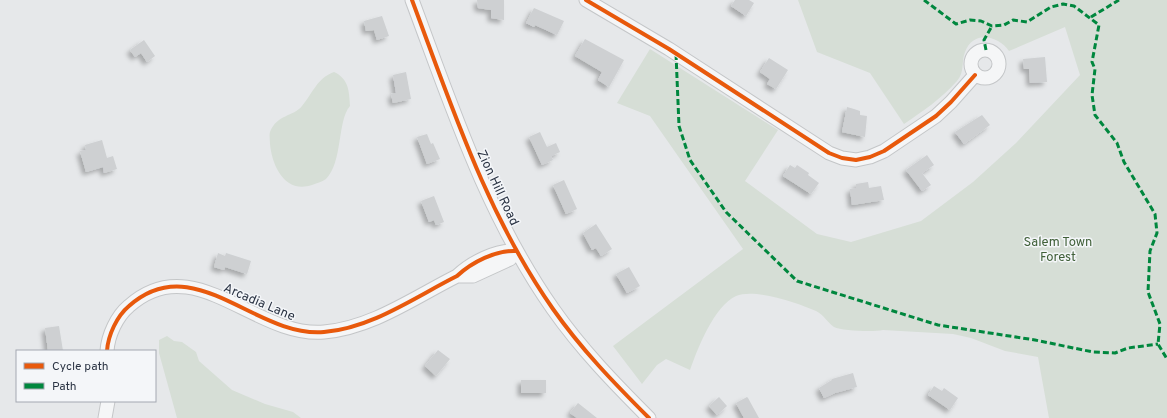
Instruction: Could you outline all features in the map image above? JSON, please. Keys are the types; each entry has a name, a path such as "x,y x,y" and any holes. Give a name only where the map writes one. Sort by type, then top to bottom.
{"street":[{"name":"Zion Hill Road","path":"412,0 480,180 516,251 553,310 600,368 649,418"},
{"path":"586,0 668,49 829,153 849,160 870,157 926,124 952,102 975,75"},
{"name":"Arcadia Lane","path":"107,350 110,335 124,310 135,300 160,288 189,286 208,292 273,323 290,329 323,332 353,327 369,321 457,276 468,266 505,250 516,251"},
{"path":"105,418 108,402"}],"green space":[{"name":"Salem Town Forest","path":"798,0 1167,0 1167,418 1049,418 1038,357 1005,351 971,338 953,334 883,330 858,331 838,328 834,327 819,312 788,301 765,295 754,294 736,296 728,301 721,309 708,328 690,370 666,359 657,365 642,384 613,346 743,249 650,116 617,103 650,49 778,130 745,181 817,234 851,242 921,221 973,182 1016,143 1080,75 1065,27 1009,51 999,41 986,37 980,38 974,40 965,52 962,71 957,81 938,99 904,124 870,73 817,52"},
{"path":"334,72 343,78 347,86 350,106 343,121 335,163 326,179 303,187 294,185 287,182 277,169 271,152 270,132 277,122 298,110 302,106 323,78"},
{"path":"167,336 174,341 182,342 196,352 199,361 232,390 265,404 293,412 301,418 177,418 159,353 159,340"}],"building":[{"path":"477,0 504,0 504,20 491,18 491,10 478,8"},
{"path":"735,0 749,0 754,3 746,16 731,6"},
{"path":"534,8 564,21 557,35 535,25 534,27 526,23"},
{"path":"382,16 389,36 377,40 374,30 366,31 364,21"},
{"path":"585,39 624,60 609,87 598,80 602,72 575,56"},
{"path":"144,40 155,56 147,62 141,53 135,57 130,50"},
{"path":"1045,57 1047,82 1030,83 1029,69 1024,69 1023,59"},
{"path":"769,58 788,70 776,89 767,84 770,79 760,72"},
{"path":"406,72 411,99 393,103 391,94 396,93 393,75"},
{"path":"847,107 860,111 860,115 867,116 865,137 842,132"},
{"path":"982,115 990,125 964,144 955,132"},
{"path":"540,132 547,147 556,143 560,152 551,156 553,160 542,165 529,137"},
{"path":"427,134 440,159 427,164 417,137"},
{"path":"102,140 107,158 113,156 117,169 104,173 103,167 86,172 80,151 86,150 85,145"},
{"path":"927,155 934,165 922,173 931,185 922,191 906,170"},
{"path":"790,165 795,168 797,165 809,173 808,175 819,183 811,194 783,176"},
{"path":"564,180 577,209 566,214 553,185"},
{"path":"868,182 869,188 881,186 884,200 852,205 850,189 856,188 856,184"},
{"path":"434,196 444,222 436,225 434,220 429,222 421,201"},
{"path":"596,224 612,249 601,256 596,248 592,250 583,233"},
{"path":"218,253 225,256 226,253 251,261 247,274 225,267 224,270 214,267"},
{"path":"629,267 640,286 627,293 616,274"},
{"path":"59,326 63,350 48,350 45,328"},
{"path":"438,350 450,359 436,376 425,366"},
{"path":"853,373 857,387 835,393 824,398 819,388 832,379"},
{"path":"521,380 546,380 546,393 521,393"},
{"path":"934,386 942,391 944,388 958,398 950,410 928,395"},
{"path":"719,397 727,406 717,415 709,406"},
{"path":"747,397 759,418 744,418 736,403"},
{"path":"578,403 597,418 577,418 570,413"}],"marked path":[{"path":"924,0 956,24 970,20 981,21 992,26 1004,25 1013,20 1027,22 1051,7 1063,4 1074,6 1099,25 1092,62 1095,69 1092,95 1095,115 1117,143 1124,162 1155,214 1157,233 1150,251 1148,292 1160,324 1158,344 1167,359"},
{"path":"1091,17 1119,0"},
{"path":"986,50 984,40 992,26"},
{"path":"676,54 679,126 690,160 726,212 797,281 938,325 1035,340 1093,352 1115,353 1128,348 1158,344"}],"cycle path":[{"path":"412,0 473,159 509,236 530,273 564,324 611,379 649,418"},
{"path":"586,0 669,49 829,153 842,158 856,160 870,157 884,151 936,116 951,102 975,75"},
{"path":"107,350 111,332 117,320 129,306 153,291 177,286 201,290 274,322 298,330 324,332 359,325 376,318 457,276 470,266 485,258 508,251 516,251"}]}
